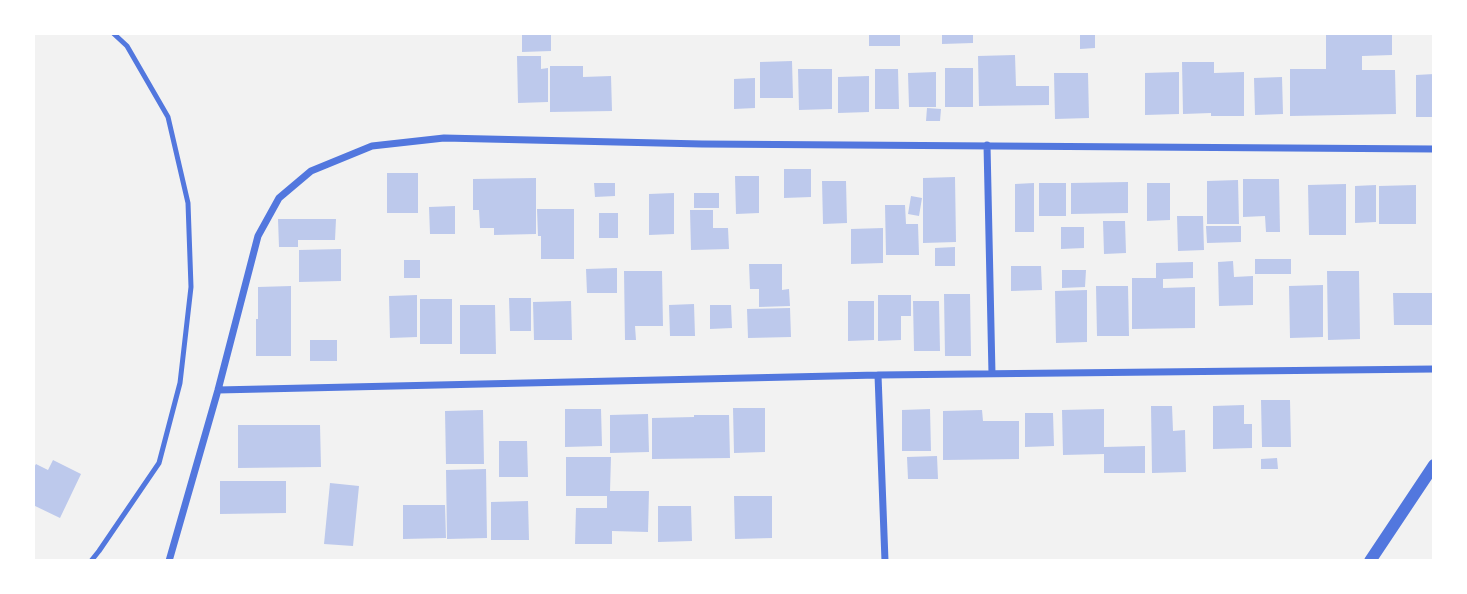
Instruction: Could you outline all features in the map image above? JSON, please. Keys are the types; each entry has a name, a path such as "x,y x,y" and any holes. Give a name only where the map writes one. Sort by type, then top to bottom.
{"street":[{"path":"169,561 258,236 279,198 311,171 372,146 444,138 702,144 1434,149"},
{"path":"986,145 992,374"},
{"path":"218,390 878,375 1434,369"},
{"path":"878,375 885,561"},
{"path":"1370,561 1434,465"}],"lane":[{"path":"91,561 159,463 180,383 191,287 188,203 168,117 127,46 113,33"}],"building":[{"path":"522,33 551,33 551,51 522,52"},
{"path":"869,33 900,33 900,46 869,46"},
{"path":"942,33 973,33 973,43 942,44"},
{"path":"1080,33 1095,33 1095,48 1080,49"},
{"path":"1326,33 1392,33 1392,55 1362,56 1362,70 1395,70 1396,114 1290,116 1290,69 1326,69"},
{"path":"1015,55 1016,86 1049,86 1049,105 979,106 978,56"},
{"path":"517,56 541,56 541,69 548,68 548,102 518,103"},
{"path":"792,61 793,98 760,98 760,62"},
{"path":"1182,62 1214,62 1214,73 1244,72 1244,116 1183,114"},
{"path":"550,66 583,66 583,77 611,76 612,111 550,112"},
{"path":"945,68 973,68 973,107 945,107"},
{"path":"798,69 832,69 832,109 799,110"},
{"path":"875,69 898,69 899,109 875,109"},
{"path":"936,72 936,107 909,107 908,73"},
{"path":"1179,72 1179,114 1145,115 1145,73"},
{"path":"1054,73 1088,73 1089,118 1055,119"},
{"path":"1434,74 1434,117 1416,117 1416,75"},
{"path":"869,76 869,112 838,113 838,77"},
{"path":"1282,77 1283,114 1255,115 1254,78"},
{"path":"755,78 755,108 734,109 734,79"},
{"path":"927,108 941,109 940,121 926,121"},
{"path":"784,169 811,169 811,197 784,198"},
{"path":"387,173 418,173 418,213 387,213"},
{"path":"735,176 759,176 759,213 736,214"},
{"path":"955,177 956,242 923,243 923,178"},
{"path":"536,178 536,234 494,235 494,228 480,228 479,210 473,210 473,179"},
{"path":"1243,179 1279,179 1280,232 1266,232 1265,216 1243,217"},
{"path":"1238,180 1239,224 1207,224 1207,181"},
{"path":"822,181 846,181 847,223 823,224"},
{"path":"1128,182 1128,213 1071,214 1071,183"},
{"path":"594,183 615,183 615,196 595,197"},
{"path":"1034,183 1034,232 1015,232 1015,184"},
{"path":"1039,183 1066,183 1066,216 1039,216"},
{"path":"1147,183 1170,183 1170,220 1147,221"},
{"path":"1346,184 1346,235 1309,235 1308,185"},
{"path":"1376,185 1376,222 1355,223 1355,186"},
{"path":"1416,185 1416,224 1379,224 1379,186"},
{"path":"674,193 674,234 649,235 649,194"},
{"path":"694,193 719,193 719,208 694,208"},
{"path":"911,196 922,198 919,216 908,214"},
{"path":"885,205 905,205 906,224 918,224 919,255 886,255"},
{"path":"455,206 455,234 430,234 429,207"},
{"path":"537,209 574,209 574,259 541,259"},
{"path":"690,210 713,210 713,228 728,228 729,249 691,250"},
{"path":"599,213 618,213 618,238 599,238"},
{"path":"1177,216 1203,216 1204,250 1178,251"},
{"path":"278,219 336,219 335,240 298,240 298,247 279,247"},
{"path":"1103,221 1125,221 1126,253 1104,254"},
{"path":"1206,226 1241,226 1241,242 1207,243"},
{"path":"1061,227 1084,227 1084,248 1061,249"},
{"path":"883,228 883,263 851,264 851,229"},
{"path":"955,247 955,266 935,266 935,248"},
{"path":"341,249 341,281 299,282 299,250"},
{"path":"1255,259 1291,259 1291,274 1255,274"},
{"path":"404,260 420,260 420,278 404,278"},
{"path":"1233,261 1234,277 1253,276 1253,305 1219,306 1218,262"},
{"path":"1193,262 1193,278 1163,279 1163,288 1195,287 1195,328 1132,329 1132,278 1156,278 1156,263"},
{"path":"749,264 782,264 782,290 789,289 790,306 759,307 759,289 750,289"},
{"path":"1011,266 1041,266 1042,290 1011,291"},
{"path":"617,268 617,293 587,293 586,269"},
{"path":"1062,270 1086,270 1085,287 1062,288"},
{"path":"624,271 662,271 663,326 635,326 636,340 625,340"},
{"path":"1327,271 1359,271 1360,339 1328,340"},
{"path":"1323,285 1323,337 1290,338 1289,286"},
{"path":"291,286 291,356 256,356 258,287"},
{"path":"1096,286 1128,286 1129,336 1097,336"},
{"path":"1087,290 1087,342 1056,343 1055,291"},
{"path":"1393,293 1434,293 1434,325 1394,325"},
{"path":"944,294 970,294 971,356 945,356"},
{"path":"417,295 417,337 390,338 389,296"},
{"path":"878,295 911,295 911,316 901,316 901,340 878,341"},
{"path":"509,298 531,298 531,331 510,331"},
{"path":"420,299 452,299 452,344 420,344"},
{"path":"571,301 572,340 534,340 533,302"},
{"path":"848,301 874,301 874,340 848,341"},
{"path":"913,301 939,301 940,351 914,351"},
{"path":"694,304 695,336 670,336 669,305"},
{"path":"460,305 495,305 496,354 460,354"},
{"path":"710,305 731,305 732,328 710,329"},
{"path":"790,308 791,337 748,338 747,309"},
{"path":"310,340 337,340 337,361 310,361"},
{"path":"1261,400 1290,400 1291,447 1262,447"},
{"path":"1244,405 1244,424 1252,424 1252,448 1213,449 1213,406"},
{"path":"1151,406 1172,406 1173,431 1185,430 1186,472 1152,473"},
{"path":"733,408 765,408 765,452 734,453"},
{"path":"565,409 601,409 602,446 565,447"},
{"path":"930,409 931,451 902,451 902,410"},
{"path":"1104,409 1104,447 1145,446 1145,473 1104,473 1104,454 1063,455 1062,410"},
{"path":"483,410 484,464 446,464 445,411"},
{"path":"982,410 983,421 1019,421 1019,459 943,460 943,411"},
{"path":"1025,413 1053,413 1054,446 1025,447"},
{"path":"648,414 649,452 610,453 610,415"},
{"path":"729,415 730,458 652,459 652,418"},
{"path":"238,425 320,425 321,467 238,468"},
{"path":"499,441 527,441 528,477 499,477"},
{"path":"937,456 938,479 908,479 907,457"},
{"path":"566,457 611,457 610,491 649,491 648,532 612,531 612,544 575,544 576,508 607,508 607,496 566,496"},
{"path":"1277,458 1278,469 1261,469 1261,459"},
{"path":"53,460 81,474 60,518 33,505 33,469 36,464 48,470"},
{"path":"486,469 487,538 447,539 446,470"},
{"path":"220,481 286,481 286,513 220,514"},
{"path":"330,483 359,486 353,546 324,544"},
{"path":"734,496 772,496 772,538 735,539"},
{"path":"528,501 529,540 491,540 491,502"},
{"path":"403,505 445,505 446,538 403,539"},
{"path":"658,506 691,506 692,541 658,542"}]}
